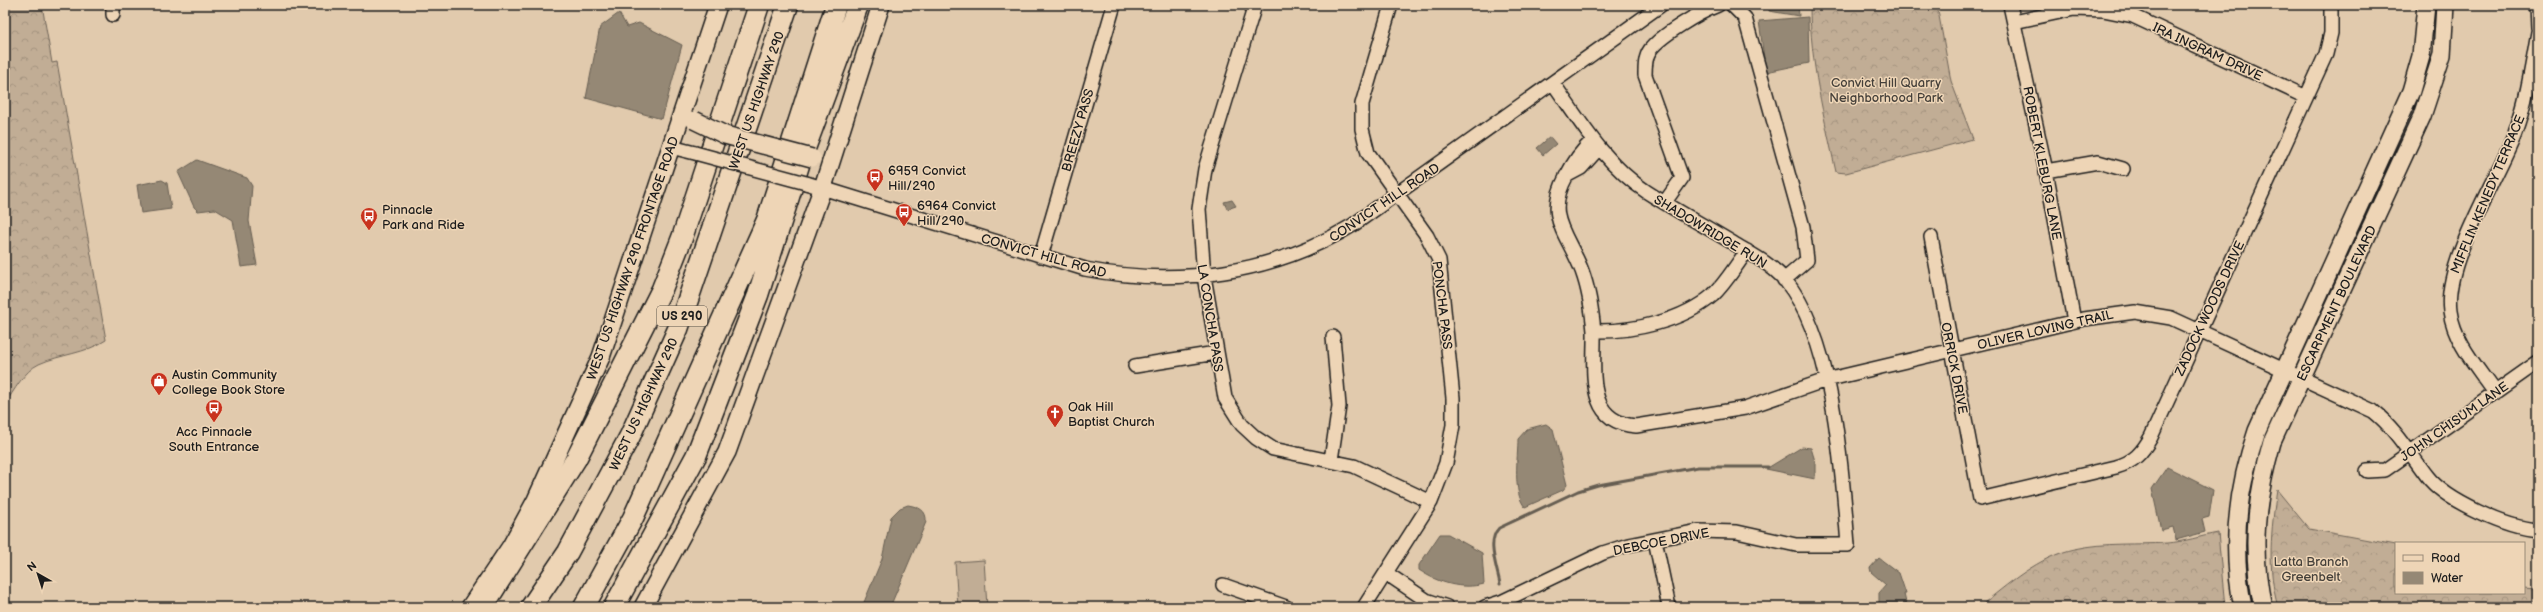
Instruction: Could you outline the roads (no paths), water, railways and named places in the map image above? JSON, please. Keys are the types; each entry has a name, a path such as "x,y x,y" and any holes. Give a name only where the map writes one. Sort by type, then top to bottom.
{"highway":[{"name":"US 290","path":"483,607 576,459 662,289 682,238 759,5"},
{"name":"WEST US HIGHWAY 290","path":"531,607 568,552 630,436 678,329 788,5"},
{"path":"614,607 696,456 758,295 806,160 858,5"},
{"name":"US 290","path":"584,607 633,518 767,220 833,14"},
{"path":"806,160 833,14"}],"main road":[{"name":"WEST US HIGHWAY 290 FRONTAGE ROAD","path":"470,607 511,546 536,500 601,357 718,5"},
{"path":"643,607 727,452 823,187 881,5"},
{"path":"2426,7 2445,8"},
{"name":"ESCARPMENT BOULEVARD","path":"2243,607 2238,584 2235,548 2241,482 2257,430 2381,162 2411,91 2421,56 2426,7"},
{"name":"ESCARPMENT BOULEVARD","path":"2263,607 2254,558 2260,483 2272,442 2398,170 2433,86 2442,55 2445,8"},
{"path":"687,98 694,120 725,135 806,160 820,156 838,140"},
{"path":"2381,162 2398,170"}],"street":[{"name":"BREEZY PASS","path":"1040,256 1114,5"},
{"name":"LA CONCHA PASS","path":"1255,5 1205,169 1201,191 1198,226 1216,352 1226,398 1236,417 1249,432 1265,444 1281,452 1331,460 1363,470 1431,502"},
{"name":"PONCHA PASS","path":"1364,607 1431,502 1446,463 1453,412 1442,272 1430,240 1368,153 1362,129 1362,104 1391,5"},
{"name":"CONVICT HILL ROAD","path":"671,147 823,187 1085,269 1123,277 1153,278 1204,276 1237,271 1311,248 1354,225 1661,5"},
{"path":"1665,202 1682,178 1645,75 1647,58 1649,51 1656,44 1683,24 1718,5"},
{"path":"1732,5 1745,18 1803,227 1807,260 1784,280"},
{"name":"ROBERT KLEBURG LANE","path":"2010,5 2046,171 2074,321"},
{"name":"ZADOCK WOODS DRIVE","path":"1980,499 2116,467 2136,458 2151,436 2329,44 2331,5"},
{"path":"2538,5 2538,28"},
{"name":"IRA INGRAM DRIVE","path":"2014,22 2074,9 2103,10 2134,16 2306,96"},
{"name":"MIFFLIN KENEDY TERRACE","path":"2495,393 2457,335 2450,313 2450,289 2459,257 2515,132 2529,85 2538,32"},
{"name":"SHADOWRIDGE RUN","path":"1553,83 1596,144 1624,174 1665,202 1747,251 1784,280 1808,318 1826,380 1841,463 1848,545"},
{"name":"OLIVER LOVING TRAIL","path":"1596,144 1579,155 1566,176 1557,193 1556,210 1562,229 1582,271 1590,298 1594,331 1595,391 1598,404 1604,413 1624,425 1636,426 1745,408 1826,380 2074,321 2122,312 2146,312 2170,318 2199,330 2373,411 2395,431 2428,478 2455,500 2520,527 2538,530"},
{"path":"2046,171 2098,162 2122,169"},
{"name":"ORRICK DRIVE","path":"1931,237 1980,499"},
{"path":"1594,331 1624,331 1641,327 1695,308 1719,288 1747,251"},
{"path":"1331,460 1339,406 1334,337"},
{"path":"1135,366 1216,352"},
{"name":"JOHN CHISUM LANE","path":"2367,471 2385,470 2538,362"},
{"name":"DEBCOE DRIVE","path":"1485,607 1501,602 1603,553 1655,540 1712,530 1737,532 1796,545 1848,545"},
{"path":"1655,540 1669,607"},
{"path":"1386,573 1426,600 1447,607"},
{"path":"1223,585 1286,607"}],"water":[{"path":"1769,5 1798,5 1799,16 1769,11"},
{"path":"619,13 627,27 639,23 682,45 662,119 586,98 600,27"},
{"path":"1808,17 1809,63 1766,72 1759,21"},
{"path":"1550,137 1556,144 1543,155 1537,148"},
{"path":"197,160 247,178 252,186 249,221 257,265 241,267 233,220 215,209 198,211 194,207 178,172"},
{"path":"162,180 167,183 171,209 141,213 137,185"},
{"path":"1232,200 1236,206 1227,209 1224,202"},
{"path":"1546,424 1553,429 1567,485 1563,490 1525,507 1518,493 1517,484 1518,439 1527,429"},
{"path":"1802,447 1811,448 1815,461 1815,479 1766,469"},
{"path":"2167,467 2213,490 2209,517 2202,519 2205,532 2176,540 2173,527 2161,530 2152,489"},
{"path":"908,505 922,510 926,518 926,522 890,607 862,607 882,559 891,517 900,508"},
{"path":"1440,534 1448,534 1482,553 1484,584 1476,586 1459,586 1434,579 1419,570 1419,565"},
{"path":"1879,558 1899,573 1906,594 1904,594 1907,607 1879,607 1879,593 1886,585 1871,572 1870,568"}],"waterway":[{"path":"1500,584 1493,547 1495,533 1499,528 1578,491 1598,485 1698,467 1768,467"}],"place":[{"name":"6959 Convict Hill/290","path":"875,192"},
{"name":"6964 Convict Hill/290","path":"904,227"},
{"name":"Pinnacle Park and Ride","path":"369,231"},
{"name":"Austin Community College Book Store","path":"159,396"},
{"name":"Acc Pinnacle South Entrance","path":"214,423"},
{"name":"Oak Hill Baptist Church","path":"1055,428"}],"park label":[{"name":"Convict Hill Quarry Neighborhood Park","path":"1886,90"},
{"name":"Latta Branch Greenbelt","path":"2311,568"}]}
